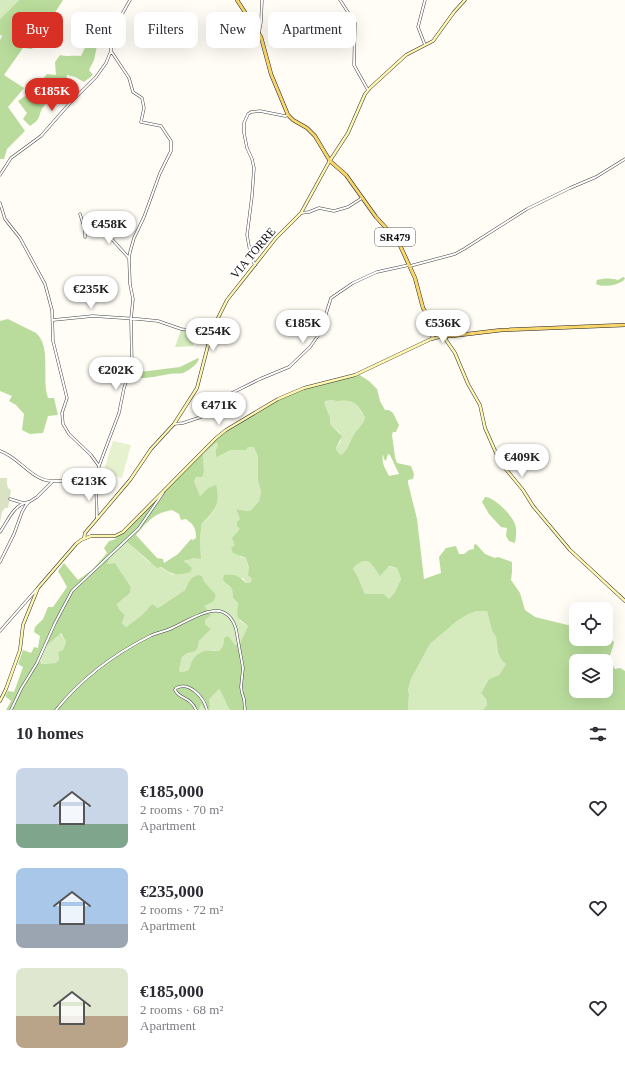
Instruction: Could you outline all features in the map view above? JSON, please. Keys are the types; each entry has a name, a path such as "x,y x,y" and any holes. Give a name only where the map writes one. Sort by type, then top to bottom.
{"main road":[{"path":"238,0 246,12"},
{"name":"VIA TORRE","path":"0,701 6,689 20,650 23,625 38,588 76,544 84,538 85,533 96,519 130,480 152,449 174,424 197,388 212,330 232,293 276,238 301,213 330,161 348,133 360,104 368,90 406,55 432,41 465,0"},
{"path":"260,35 264,44 271,74 288,115"},
{"name":"SR479","path":"288,115 313,133 330,161 346,175 376,217 398,241 415,278 423,308 437,327 446,335"},
{"path":"84,538 91,536 110,537 122,532 132,524 221,433 262,408 304,388 354,375 431,339 446,335 450,336 502,330 625,325"},
{"path":"431,339 436,332 437,327"},
{"path":"446,335 446,340 455,353 468,384 480,405 485,428 500,462 523,490 532,506 570,550 625,602"}],"street":[{"path":"0,175 11,158 41,136 102,70 111,51 111,46 121,16 130,0"},
{"path":"260,28 262,0"},
{"path":"340,0 354,21 354,65 368,90"},
{"path":"425,0 418,27 425,45"},
{"path":"96,519 96,484 99,466 119,413 124,388 132,366 131,319 133,299 130,284 129,258 134,238 144,217 160,173 170,154 172,144 161,126 141,122 144,108 142,98 133,92 129,78 111,51"},
{"path":"255,265 252,261 247,235 254,168 247,148 244,123 248,114 251,112 260,111 285,116 288,115"},
{"path":"174,424 183,423 201,417 228,396 260,379 289,367 310,347 320,333 331,298 353,283 374,274 455,254 526,209 596,177 625,159"},
{"path":"301,213 319,208 334,211 348,206 362,198"},
{"path":"0,203 5,219 20,238 42,277 48,297 53,320 53,341 67,398 62,413 64,424 69,434 91,454 99,466"},
{"path":"80,214 85,230 85,237"},
{"path":"85,230 99,229 110,237 129,258"},
{"path":"53,320 93,316 158,321 181,329 195,331 212,330"},
{"path":"0,451 14,458 40,478 53,481 62,480 96,484"},
{"path":"10,499 23,503 29,502 37,497 53,481"},
{"path":"11,710 21,689 37,663 55,623 72,591 139,528 163,491"},
{"path":"0,562 14,534 22,512 29,502"},
{"path":"0,532 13,512 23,503"},
{"path":"0,631 38,588"},
{"path":"56,710 83,680 114,657 154,634 169,630 201,614 215,610 227,614 234,623 236,629 244,668 241,687 245,710"},
{"path":"196,710 190,700 180,696 176,692 176,688 183,686 194,691 202,700 207,710"}],"green space":[{"path":"0,0 19,0 0,19"},
{"path":"19,0 63,0 55,12 12,12 12,48 23,48 4,75 24,88 8,107 25,131 7,149 4,159 0,159 0,40 2,36 0,35 0,19"},
{"path":"85,48 97,48 94,60 89,70 93,75 84,82 67,75 65,90 67,94 51,100 46,104 37,121 30,126 23,119 27,113 18,101 28,94 30,85 37,86 47,74 56,75 55,62 60,55 81,56"},
{"path":"623,277 625,278 622,282 615,285 603,286 596,284 597,280 608,278 618,280"},
{"path":"8,319 36,333 44,346 46,390 48,398 54,398 58,415 48,416 43,433 30,434 22,430 24,414 16,405 9,401 12,396 0,391 0,321"},
{"path":"181,330 196,332 193,346 175,347"},
{"path":"198,358 198,361 194,366 183,373 144,378 138,378 131,375 132,373 180,367"},
{"path":"358,374 369,381 377,389 380,401 385,410 389,410 393,413 399,425 396,432 393,432 392,435 397,463 411,466 414,474 413,479 408,480 408,483 417,519 424,579 441,573 439,557 446,548 456,546 459,554 464,554 469,550 474,549 474,545 476,544 485,554 512,562 511,580 520,593 525,610 535,617 569,625 569,646 613,646 613,640 614,643 611,654 569,654 569,698 613,698 613,666 615,669 620,668 625,671 625,710 483,710 487,705 486,699 481,693 489,679 499,675 506,664 502,661 498,653 496,637 492,631 487,611 476,611 457,621 430,644 411,679 408,690 408,710 230,710 219,689 209,699 210,708 205,709 201,704 199,710 6,710 11,701 5,696 8,691 14,692 23,667 18,664 23,650 31,653 34,647 38,648 40,636 34,632 35,627 43,619 48,607 53,607 67,587 58,571 64,563 78,580 92,570 107,553 104,548 109,541 116,539 115,536 123,532 216,438 262,408 304,388","holes":["332,400 354,403 365,418 353,436 347,449 341,455 336,448 342,436 330,424 330,418 324,403 325,401","217,442 218,446 216,450 216,457 231,450 246,450 248,447 254,447 258,457 258,481 261,491 259,501 251,510 247,511 236,509 240,519 237,522 237,526 240,529 232,538 235,545 231,548 233,553 246,558 249,568 248,575 252,579 250,583 246,583 236,576 227,574 224,575 223,580 232,589 233,598 238,603 237,613 239,619 248,626 240,643 235,645 228,636 224,638 223,646 219,651 200,653 194,659 187,671 180,672 179,670 182,657 195,651 198,647 199,641 211,629 205,624 205,620 211,615 204,606 214,601 216,595 204,581 202,576 198,575 192,578 185,590 158,608 152,604 141,616 126,627 122,623 125,615 119,609 117,604 130,593 131,587 115,563 107,564 110,558 127,542 157,568 161,567 174,574 190,572 192,568 184,561 194,558 201,559 200,538 202,523 213,511 218,497 216,485 208,488 200,496 194,481 197,477 202,477 204,471 203,454","383,454 386,461 388,454 390,455 399,474 389,476 384,465","172,510 179,514 181,520 186,519 193,525 196,538 193,540 191,539 178,554 164,563 163,559 157,558 136,535 147,522 160,513","363,561 368,561 380,576 389,566 397,568 401,579 395,592 389,599 383,594 365,594 353,569 356,565","61,633 66,642 63,650 58,652 59,660 55,663 42,664 39,661 44,648"]},
{"path":"332,400 354,403 365,418 353,436 347,449 341,455 336,448 341,441 340,433 330,424 323,403 325,401"},
{"path":"113,441 131,445 122,478 103,473"},
{"path":"218,441 218,446 227,452 231,450 246,450 248,447 254,447 258,457 258,481 261,491 259,501 251,510 247,511 236,509 240,519 241,529 236,533 235,545 241,557 246,558 252,579 250,583 246,583 243,578 227,585 232,589 233,598 238,603 240,621 248,626 240,643 235,645 228,637 224,638 223,646 219,651 212,650 199,653 187,671 180,672 179,670 182,657 198,647 199,641 211,629 205,624 204,605 214,601 216,595 204,581 202,576 188,583 185,590 158,608 152,604 141,616 126,627 122,623 125,615 119,609 117,604 130,593 131,587 115,563 107,564 110,558 127,542 149,562 173,575 187,560 201,558 200,538 202,523 213,512 218,492 208,488 200,496 194,481 204,471 203,454"},
{"path":"0,478 7,478 7,485 11,490 8,508 5,508 2,512 0,523"},
{"path":"485,497 498,503 513,520 516,528 515,543 509,541 506,536 507,528 501,527 489,514 482,502"},
{"path":"368,560 373,564 397,568 401,579 395,592 389,599 378,594 365,594 353,569 359,563"},
{"path":"475,611 487,611 492,631 496,637 498,653 502,661 506,664 499,675 489,679 481,693 486,699 487,705 483,710 408,710 408,690 411,679 430,644 457,621"},
{"path":"60,633 66,642 63,650 58,652 59,660 55,663 42,664 39,661 44,648"},
{"path":"219,689 230,710 199,710 201,703"}]}
